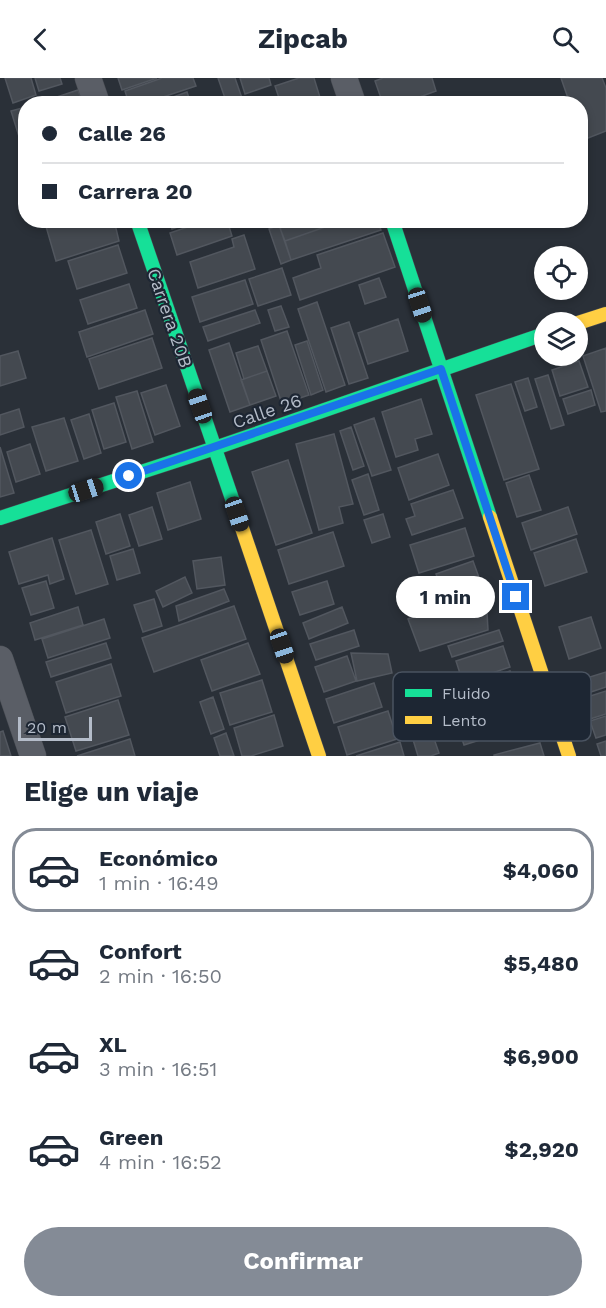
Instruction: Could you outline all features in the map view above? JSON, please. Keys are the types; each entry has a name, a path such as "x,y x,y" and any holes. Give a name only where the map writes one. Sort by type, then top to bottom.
{"street":[{"path":"88,78 94,96"},
{"path":"344,78 350,96"},
{"name":"Carrera 20B","path":"140,228 319,756"},
{"path":"395,228 541,672"},
{"path":"588,320 606,314"},
{"name":"Calle 26","path":"0,518 214,448 534,337"},
{"path":"0,658 33,756"},
{"path":"564,741 569,756"}],"building":[{"path":"5,78 31,78 36,95 18,96 18,101 13,103"},
{"path":"35,78 60,78 62,84 39,91"},
{"path":"118,78 157,78 122,90"},
{"path":"162,78 193,78 196,86 166,96 127,96 125,91"},
{"path":"218,78 235,78 241,96 224,96"},
{"path":"240,78 269,78 271,85 245,94"},
{"path":"299,78 314,78 320,96 278,96 275,86"},
{"path":"383,78 432,78 436,91 422,96 380,96 375,81"},
{"path":"561,78 602,78 606,88 606,131 588,138 588,96 567,96"},
{"path":"78,90 80,96 60,96"},
{"path":"187,92 188,96 176,96"},
{"path":"18,109 18,133 11,111"},
{"path":"46,228 116,228 119,241 56,261"},
{"path":"185,228 230,228 232,236 177,255 170,233"},
{"path":"280,228 322,228 285,241"},
{"path":"280,228 291,260 281,264 269,229"},
{"path":"322,228 380,228 381,230 291,260 285,241"},
{"path":"383,233 395,267 300,300 293,278 321,268 317,255"},
{"path":"244,235 255,269 198,288 190,262 234,247 232,239"},
{"path":"118,245 127,273 77,289 68,261"},
{"path":"282,268 291,295 258,306 249,279"},
{"path":"379,278 386,297 365,304 359,285"},
{"path":"245,280 253,304 200,322 192,297"},
{"path":"129,284 137,308 88,324 80,300"},
{"path":"317,302 345,385 326,392 298,309"},
{"path":"281,306 289,327 275,331 268,310"},
{"path":"145,310 153,334 87,357 79,332"},
{"path":"255,310 260,323 208,341 203,327"},
{"path":"398,319 408,351 368,364 358,333"},
{"path":"349,322 368,378 349,384 331,328"},
{"path":"287,331 309,395 282,404 261,340"},
{"path":"152,338 162,368 99,389 89,359"},
{"path":"307,341 323,390 311,395 295,345"},
{"path":"229,343 250,405 230,412 209,350"},
{"path":"258,346 267,371 244,379 236,353"},
{"path":"606,348 606,411 601,412 586,366 588,354"},
{"path":"18,351 26,378 0,386 0,356"},
{"path":"564,366 581,366 588,387 560,396 552,370"},
{"path":"267,371 276,396 250,405 241,380"},
{"path":"548,375 564,425 551,429 535,379"},
{"path":"528,378 537,407 525,411 515,382"},
{"path":"511,384 539,469 504,480 476,395"},
{"path":"166,385 180,426 155,435 141,393"},
{"path":"591,390 595,405 568,414 563,399"},
{"path":"137,391 153,442 132,449 116,397"},
{"path":"421,399 432,434 415,439 418,450 396,457 382,412"},
{"path":"114,403 126,442 104,449 92,410"},
{"path":"19,409 24,427 0,435 0,415"},
{"path":"89,414 101,453 84,459 71,420"},
{"path":"64,418 78,461 46,471 32,427"},
{"path":"374,418 391,470 372,476 354,425"},
{"path":"351,427 364,466 353,470 340,431"},
{"path":"334,434 353,504 339,507 343,523 319,530 296,444"},
{"path":"30,444 40,474 16,482 7,452"},
{"path":"0,447 14,493 0,497"},
{"path":"438,454 449,485 409,500 398,468"},
{"path":"288,460 312,533 276,545 252,472"},
{"path":"368,474 379,510 364,515 352,480"},
{"path":"529,475 541,510 517,517 506,483"},
{"path":"190,482 201,519 168,530 157,493"},
{"path":"453,490 463,518 412,535 406,519 415,516 411,504"},
{"path":"152,507 162,539 139,546 129,515"},
{"path":"568,507 577,534 531,550 522,523"},
{"path":"120,514 130,546 106,554 96,522"},
{"path":"383,514 390,537 372,543 364,520"},
{"path":"465,528 474,556 419,573 410,545"},
{"path":"91,530 108,584 76,594 59,540"},
{"path":"333,532 344,566 289,584 278,550"},
{"path":"52,538 64,579 50,584 48,575 19,584 9,552"},
{"path":"576,539 587,572 545,586 534,553"},
{"path":"133,549 140,573 117,580 110,556"},
{"path":"221,557 225,585 197,589 193,561"},
{"path":"473,561 481,583 444,596 436,574"},
{"path":"185,577 192,593 163,607 156,591"},
{"path":"46,581 54,608 31,615 22,588"},
{"path":"327,581 334,604 300,615 292,592"},
{"path":"224,589 229,601 179,621 176,606"},
{"path":"479,590 487,612 488,630 420,651 408,619"},
{"path":"154,599 162,626 143,632 134,605"},
{"path":"234,606 246,639 154,672 142,638"},
{"path":"78,607 83,625 35,640 30,623"},
{"path":"342,607 348,623 309,639 303,623"},
{"path":"591,617 601,648 569,659 559,627"},
{"path":"104,619 110,638 48,658 42,639"},
{"path":"354,630 359,646 316,660 310,644"},
{"path":"499,630 503,641 452,657 448,646"},
{"path":"106,643 111,658 51,677 46,662"},
{"path":"248,643 260,674 212,691 201,660"},
{"path":"503,646 510,667 495,672 460,672 456,661"},
{"path":"351,653 388,654 392,673 357,681"},
{"path":"347,656 356,681 324,692 315,667"},
{"path":"111,664 121,696 66,713 56,682"},
{"path":"606,672 606,687 591,692 591,677"},
{"path":"262,680 272,712 230,725 220,693"},
{"path":"374,683 382,707 334,723 326,699"},
{"path":"606,691 606,714 591,719 591,696"},
{"path":"213,697 224,729 211,734 200,702"},
{"path":"118,700 129,735 76,751 65,717"},
{"path":"388,711 393,727 393,740 347,755 338,727"},
{"path":"274,715 283,746 251,756 242,756 234,728"},
{"path":"606,716 606,735 596,738 591,721"},
{"path":"3,731 11,756 0,756 0,732"},
{"path":"226,733 234,756 220,756 214,738"},
{"path":"130,739 135,756 77,756"},
{"path":"413,741 435,741 439,753 431,756 418,756"},
{"path":"463,741 477,741 464,745"},
{"path":"606,741 606,756 601,756 597,744"},
{"path":"400,742 404,756 356,756"},
{"path":"540,743 544,756 494,756 494,755"}],"traffic: fast":[{"path":"140,228 241,525"},
{"path":"395,228 490,517"},
{"path":"0,518 215,448 534,337"}],"traffic: slow":[{"path":"588,320 606,314"},
{"path":"490,517 541,672"},
{"path":"241,525 319,756"},
{"path":"564,741 569,756"}],"route":[{"path":"129,476 441,369 516,597"}]}
